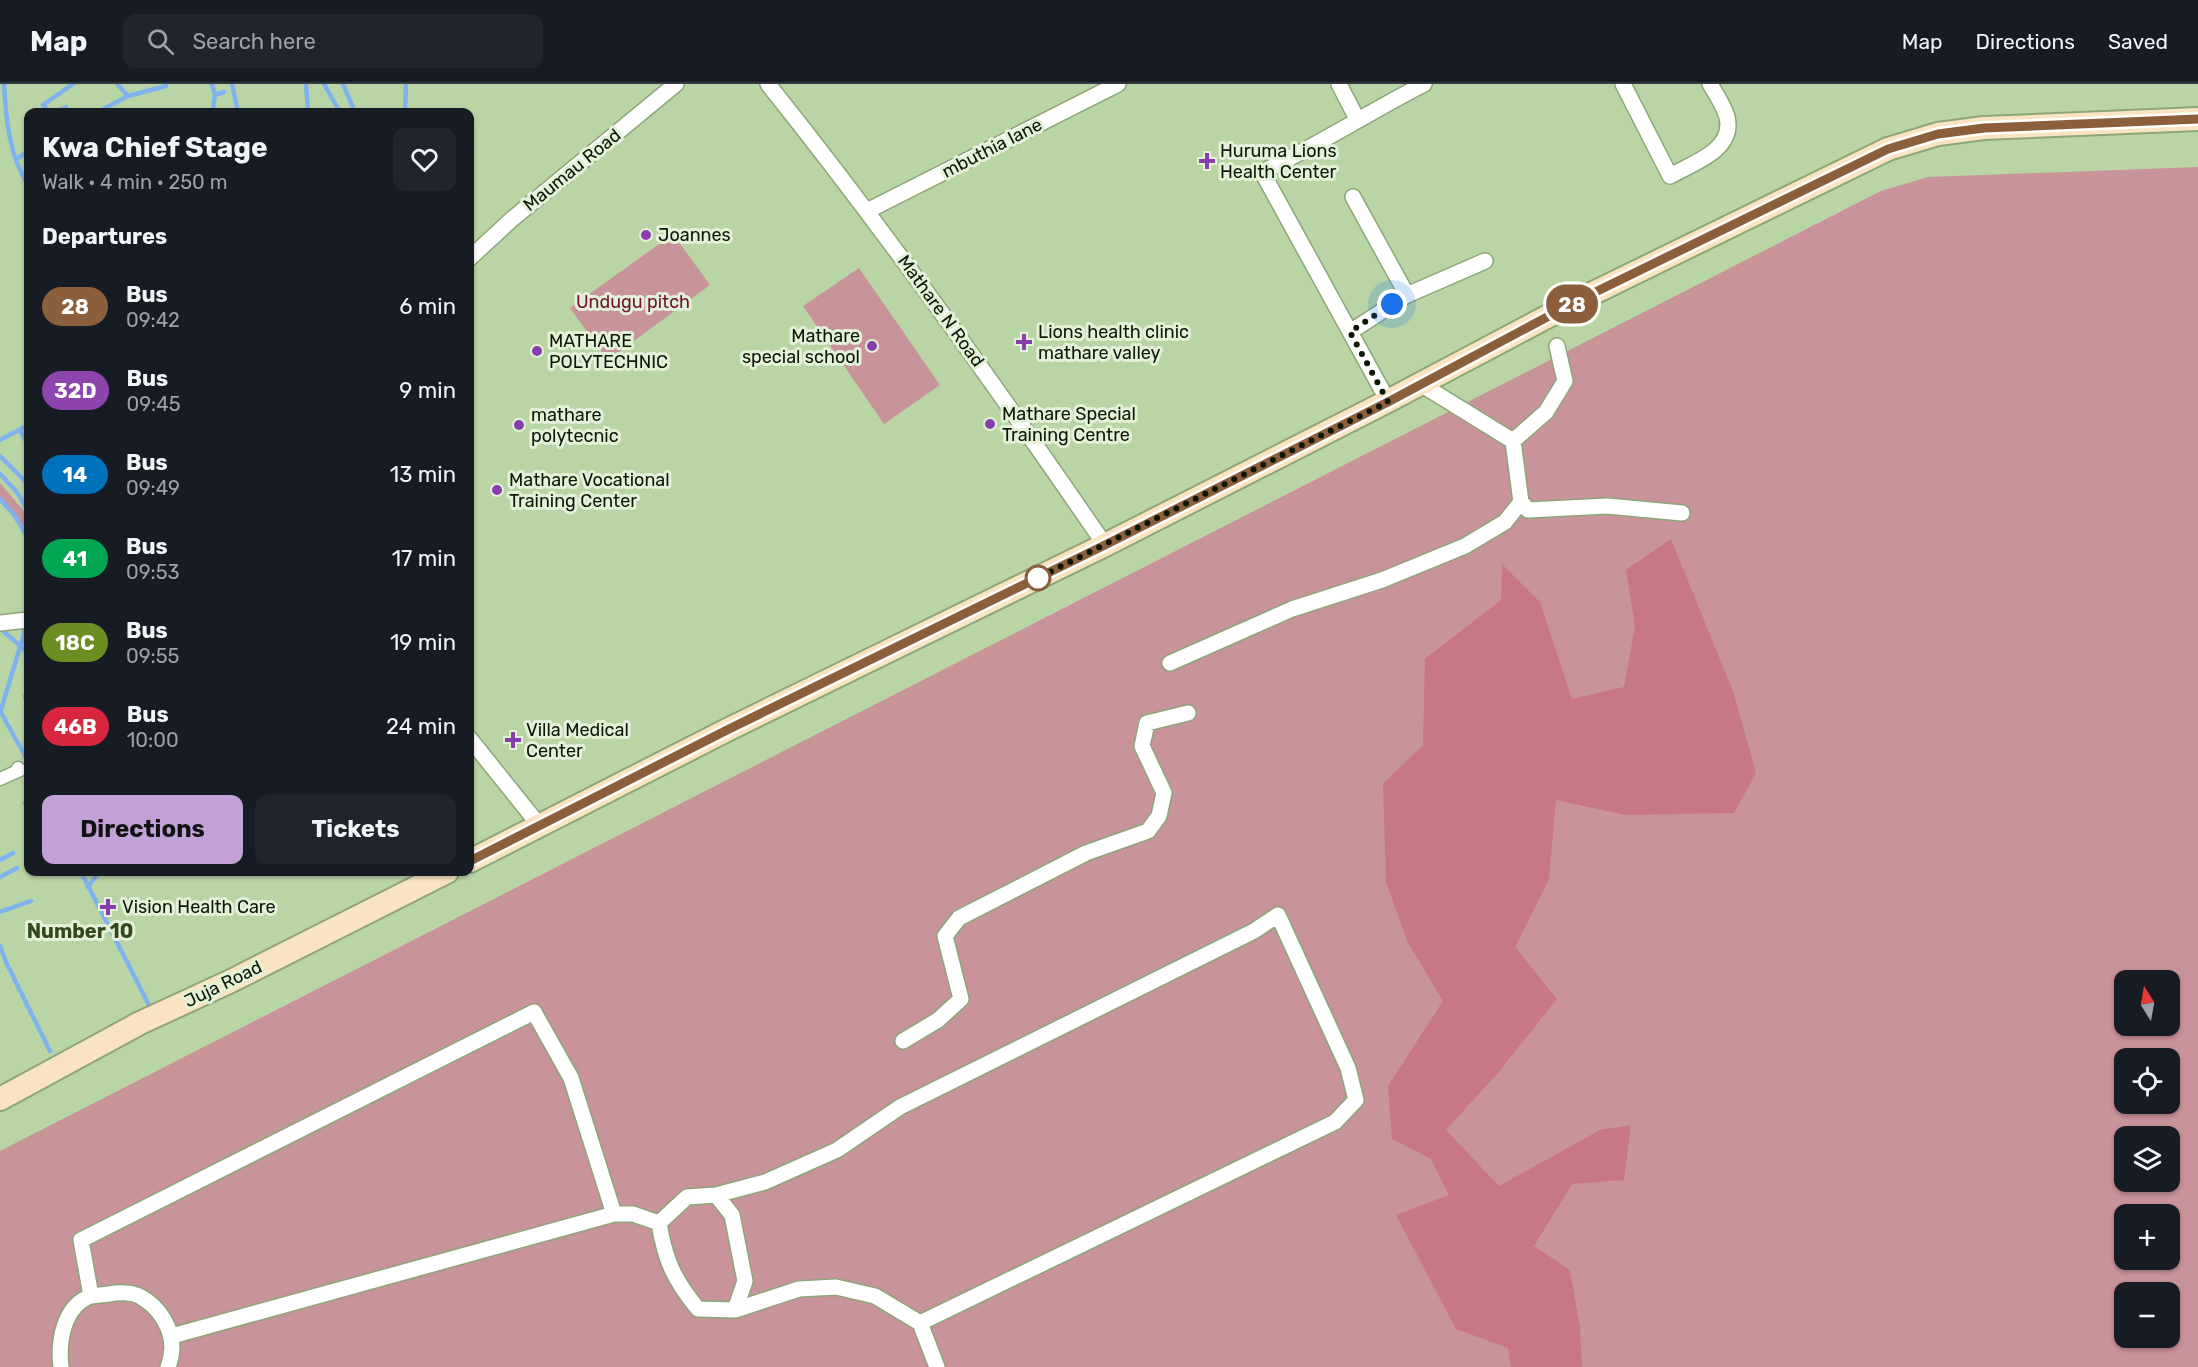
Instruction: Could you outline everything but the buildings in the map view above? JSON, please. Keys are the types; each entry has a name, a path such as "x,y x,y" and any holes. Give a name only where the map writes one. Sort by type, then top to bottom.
{"main road":[{"path":"474,859 1388,402 1577,301 1888,149 1938,134 1984,128 2198,119"},
{"name":"Juja Road","path":"0,1099 140,1023 231,981 439,876"}],"street":[{"name":"Maumau Road","path":"474,254 511,220 676,84"},
{"name":"Mathare N Road","path":"768,84 867,211 979,364 1105,545"},
{"name":"mbuthia lane","path":"867,211 1118,84"},
{"path":"1339,84 1357,119"},
{"path":"1388,402 1262,172 1424,84"},
{"path":"1623,84 1670,176 1718,150 1726,136 1727,116 1710,84"},
{"path":"1353,197 1407,295"},
{"path":"1350,332 1407,295 1485,261"},
{"path":"1513,441 1546,412 1565,381 1557,346"},
{"path":"1419,384 1513,441"},
{"path":"1513,441 1521,502 1528,510 1607,506 1682,513"},
{"path":"1170,663 1292,609 1382,580 1465,546 1505,522 1521,502"},
{"path":"0,623 24,620"},
{"path":"903,1041 938,1020 961,999 945,936 959,918 1086,853 1148,831 1159,816 1164,793 1142,746 1147,723 1188,712"},
{"path":"474,744 539,825"},
{"path":"0,779 20,770 18,768"},
{"path":"659,1223 687,1197 716,1195 765,1182 837,1150 900,1107 1254,931 1278,915 1348,1068 1356,1100 1335,1122 920,1323"},
{"path":"91,1296 81,1240 534,1012 571,1078 614,1214"},
{"path":"716,1195 732,1215 746,1281 735,1310"},
{"path":"172,1336 614,1214 633,1214 659,1223"},
{"path":"659,1223 663,1249 679,1285 698,1309 735,1310 799,1289 836,1287 874,1296 920,1323 937,1367"},
{"path":"61,1367 61,1338 68,1316 81,1302 91,1296 116,1293 139,1296 161,1314 172,1336 168,1367"}],"green space":[{"path":"2198,167 2198,1367 0,1367 0,1151 1881,191 1928,177"},
{"name":"Undugu pitch","path":"673,234 710,285 608,360 570,308"},
{"name":"Mathare special school","path":"859,268 940,385 884,424 803,306"},
{"path":"0,483 24,511 24,526 22,527 0,497"}],"shaded area":[{"path":"1671,539 1734,694 1756,773 1734,813 1626,815 1556,800 1549,879 1515,947 1557,999 1497,1074 1446,1130 1499,1186 1600,1130 1631,1125 1624,1180 1572,1184 1534,1246 1570,1270 1580,1328 1582,1367 1511,1367 1508,1348 1456,1329 1396,1215 1449,1195 1431,1159 1392,1139 1388,1086 1443,1001 1407,941 1386,882 1383,784 1423,745 1425,659 1501,600 1502,564 1540,602 1572,699 1624,687 1635,626 1626,570"}],"waterway":[{"path":"4,84 7,123 13,149 24,177"},
{"path":"46,108 43,105 73,84"},
{"path":"212,84 215,95 214,108"},
{"path":"232,84 237,108"},
{"path":"306,84 308,108"},
{"path":"324,84 338,108"},
{"path":"343,84 353,108"},
{"path":"405,108 406,84"},
{"path":"106,108 128,96 118,85"},
{"path":"128,96 166,86"},
{"path":"215,95 224,92"},
{"path":"16,159 24,154"},
{"path":"0,440 24,427"},
{"path":"20,430 24,438"},
{"path":"0,456 24,480"},
{"path":"0,474 24,504"},
{"path":"0,499 15,516 24,531"},
{"path":"0,628 24,649"},
{"path":"0,713 24,634"},
{"path":"0,711 24,754"},
{"path":"0,860 13,853"},
{"path":"0,877 17,868"},
{"path":"83,876 149,1005"},
{"path":"88,887 96,876"},
{"path":"0,912 31,901"},
{"path":"0,946 50,1051"}],"bus line":[{"name":"28","path":"474,859 729,729 1105,545 1388,402 1577,301 1867,158 1888,149 1938,134 1984,128 2198,119"}],"place":[{"name":"Huruma Lions Health Center","path":"1207,161"},
{"name":"Joannes","path":"646,235"},
{"name":"Lions health clinic mathare valley","path":"1024,342"},
{"name":"Mathare special school","path":"872,346"},
{"name":"MATHARE POLYTECHNIC","path":"537,351"},
{"name":"Mathare Special Training Centre","path":"990,424"},
{"name":"mathare polytecnic","path":"519,425"},
{"name":"Mathare Vocational Training Center","path":"497,490"},
{"name":"Villa Medical Center","path":"513,740"},
{"name":"Vision Health Care","path":"108,907"}],"district":[{"name":"Number 10","path":"80,931"}],"route":[{"path":"1038,578 1030,582 1388,402 1350,332 1392,304"}]}
